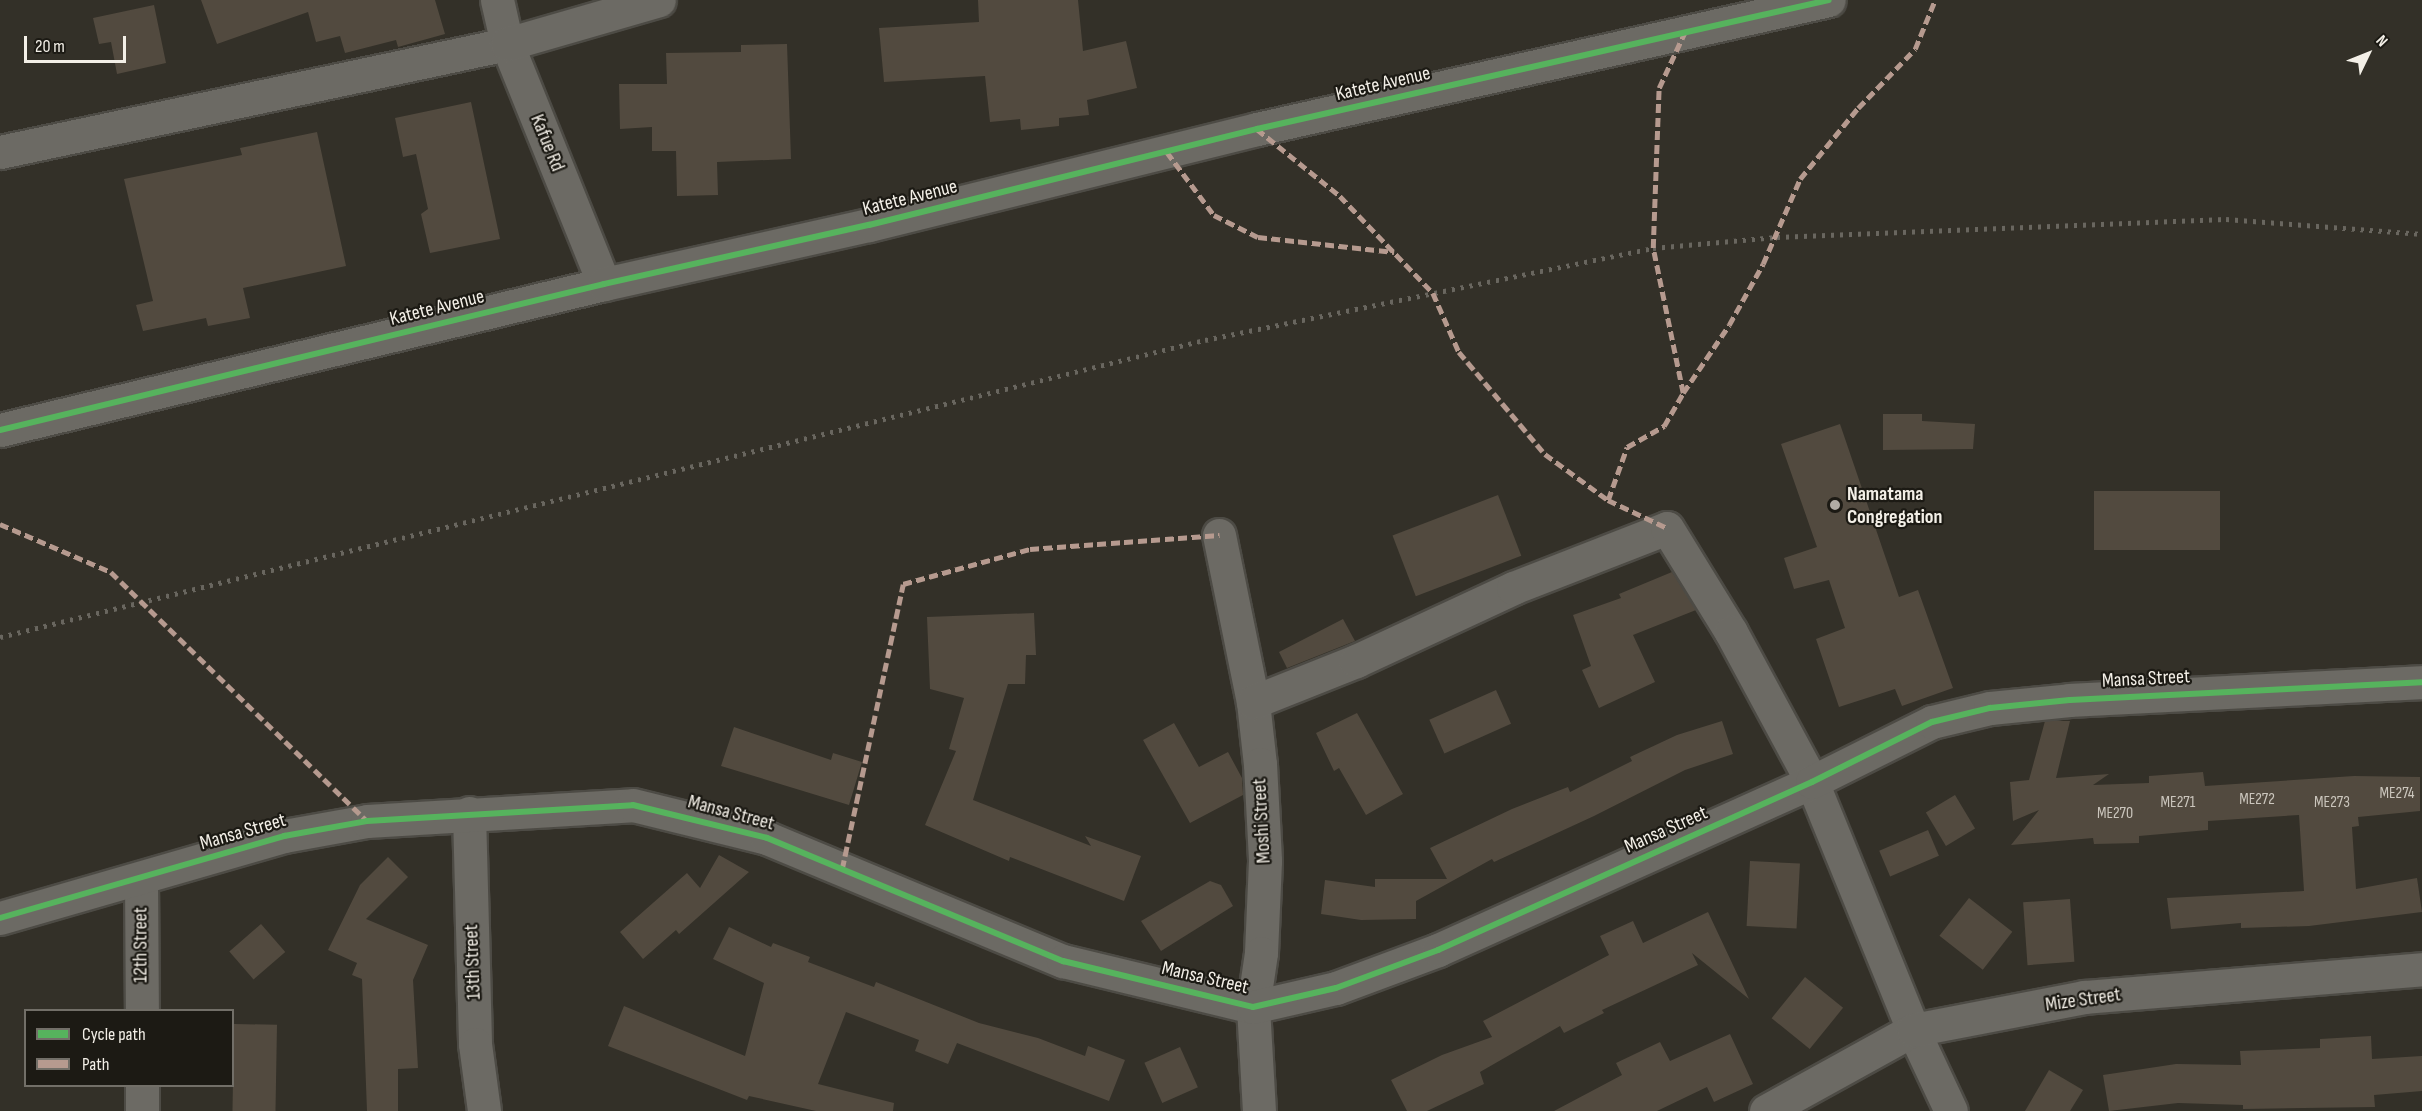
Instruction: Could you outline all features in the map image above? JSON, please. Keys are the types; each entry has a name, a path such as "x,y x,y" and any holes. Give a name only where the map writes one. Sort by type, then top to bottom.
{"street":[{"name":"Kafue Rd","path":"497,0 507,44 604,284"},
{"path":"0,152 507,44 659,0"},
{"name":"Katete Avenue","path":"0,430 604,284 869,225 1708,14 1829,0"},
{"path":"1253,702 1356,661 1513,588 1667,528 1731,632 1812,782 1913,1030 1951,1111"},
{"name":"Moshi Street","path":"1219,535 1253,702 1265,861 1261,953 1254,1007 1259,1111"},
{"name":"Mansa Street","path":"0,918 284,836 367,821 469,813 633,805 767,838 1063,961 1254,1007 1336,988 1438,950 1812,782 1932,722 1990,708 2070,700 2422,681"},
{"name":"13th Street","path":"469,813 475,1044 484,1111"},
{"name":"12th Street","path":"141,879 142,1009"},
{"name":"Mize Street","path":"1766,1111 1913,1030 2084,997 2422,969"},
{"path":"142,1087 142,1111"}],"building":[{"path":"201,0 435,0 445,34 398,47 396,40 345,53 340,36 316,42 308,12 217,44"},
{"path":"978,0 1078,0 1083,51 1126,41 1137,88 1087,100 1089,115 1059,118 1059,126 1021,130 1020,119 990,122 985,76 884,82 879,28 979,22"},
{"path":"154,5 166,63 117,74 111,42 99,44 93,18"},
{"path":"787,44 791,159 717,162 718,195 677,196 676,151 652,151 652,127 620,129 619,84 667,84 666,53 741,52 741,45"},
{"path":"471,102 500,239 430,253 421,214 428,209 416,154 403,157 395,118"},
{"path":"317,132 346,266 243,288 250,318 208,326 206,318 143,331 136,305 153,301 124,179 242,155 240,148"},
{"path":"1883,414 1922,414 1922,421 1975,424 1973,449 1883,450"},
{"path":"1840,424 1899,597 1918,590 1953,688 1902,706 1895,689 1839,707 1816,639 1845,628 1829,580 1794,589 1784,558 1817,547 1781,444"},
{"path":"2094,491 2220,491 2220,550 2094,550"},
{"path":"1498,495 1521,556 1416,596 1393,535"},
{"path":"1672,572 1696,610 1633,635 1655,682 1599,708 1582,670 1591,666 1573,615 1621,598 1619,594"},
{"path":"1034,613 1036,655 1026,655 1025,684 1008,684 973,800 1091,846 1085,836 1141,856 1124,901 1010,857 1009,861 925,825 956,751 949,749 964,698 930,689 927,617"},
{"path":"1343,619 1355,641 1287,668 1279,652"},
{"path":"1496,690 1511,724 1444,753 1429,720"},
{"path":"1357,713 1403,794 1366,815 1339,768 1334,771 1316,733"},
{"path":"1722,721 1733,754 1685,770 1594,816 1494,862 1492,859 1416,901 1416,919 1361,920 1321,914 1325,880 1375,887 1375,879 1447,879 1430,848 1512,809 1568,787 1570,792 1632,761 1630,757 1677,735"},
{"path":"2045,721 2070,721 2056,778 2109,774 2093,785 2149,783 2149,776 2203,772 2205,786 2354,776 2420,777 2420,811 2358,817 2359,826 2352,827 2356,889 2417,878 2422,912 2309,926 2241,928 2241,923 2171,929 2167,898 2304,891 2299,815 2208,821 2208,830 2139,836 2139,843 2094,844 2093,838 2011,845 2039,810 2013,821 2010,782 2029,780"},
{"path":"1174,723 1199,767 1228,752 1242,778 1243,795 1190,823 1143,740"},
{"path":"734,727 831,760 833,753 862,762 849,805 721,766"},
{"path":"1955,795 1975,828 1946,846 1926,813"},
{"path":"1928,830 1939,856 1890,876 1879,851"},
{"path":"719,855 749,872 679,934 676,930 643,959 620,932 687,873 700,888"},
{"path":"388,857 408,877 366,919 428,945 413,980 418,1068 398,1069 398,1111 367,1111 362,979 352,975 357,963 328,950 360,885"},
{"path":"1750,861 1800,864 1797,929 1747,926"},
{"path":"1210,881 1221,885 1233,906 1161,951 1141,921"},
{"path":"1969,898 2012,932 1983,970 1939,936"},
{"path":"2070,899 2074,962 2028,965 2023,902"},
{"path":"1708,912 1749,999 1692,953 1698,965 1602,1010 1604,1013 1564,1033 1560,1026 1480,1072 1484,1084 1427,1111 1407,1111 1391,1080 1442,1055 1492,1037 1483,1021 1609,955 1600,936 1633,921 1643,943"},
{"path":"261,924 285,952 254,979 229,952"},
{"path":"729,927 771,947 773,943 810,957 808,962 874,987 876,982 979,1023 1038,1038 1085,1056 1088,1046 1125,1060 1109,1101 957,1043 948,1064 915,1051 919,1040 846,1012 818,1084 894,1103 893,1111 816,1111 749,1096 747,1100 608,1046 624,1006 745,1056 764,983 713,959"},
{"path":"1805,977 1843,1008 1810,1049 1772,1018"},
{"path":"234,1024 277,1025 275,1111 232,1111"},
{"path":"1730,1034 1753,1084 1714,1102 1707,1087 1657,1111 1554,1111 1622,1075 1616,1063 1660,1042 1670,1061"},
{"path":"2371,1036 2372,1059 2422,1056 2422,1091 2374,1095 2375,1107 2243,1109 2243,1105 2178,1103 2109,1111 2103,1075 2176,1064 2241,1065 2240,1051 2320,1048 2320,1039"},
{"path":"1180,1047 1198,1087 1162,1103 1144,1063"},
{"path":"2049,1070 2083,1090 2070,1111 2025,1111"}],"railway":[{"path":"0,637 1205,340 1653,248 1777,237 2226,219 2422,234"}],"marked path":[{"path":"1683,393 1729,325 1763,264 1800,179 1858,108 1915,49 1935,0"},
{"path":"1608,500 1627,447 1664,426 1683,393 1653,248 1659,88 1684,34"},
{"path":"1257,129 1340,196 1433,293 1459,352 1545,454 1608,500 1667,528"},
{"path":"1167,152 1214,215 1258,237 1394,252"},
{"path":"0,524 111,572 367,821"},
{"path":"842,869 903,584 1030,549 1219,535"}],"cycle path":[{"path":"0,430 604,284 869,225 1257,129 1829,0"},
{"path":"0,918 284,836 367,821 633,805 767,838 1063,961 1253,1007 1336,988 1438,950 1812,782 1932,722 1990,708 2070,700 2422,682"}],"place":[{"name":"Namatama Congregation","path":"1835,505"}]}
